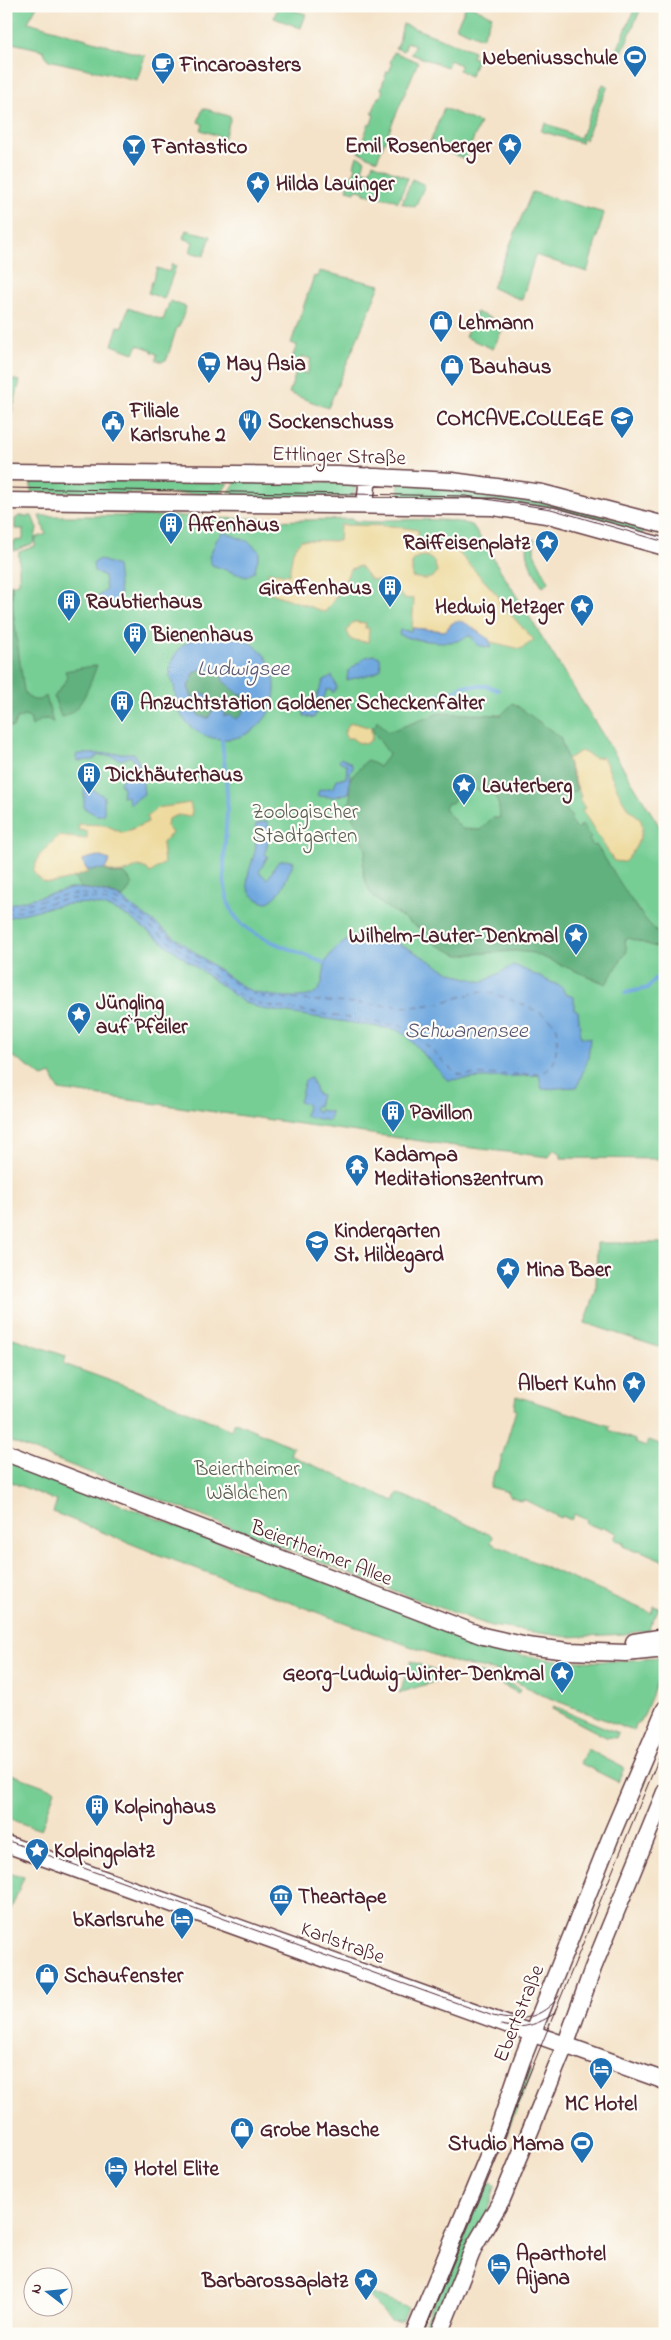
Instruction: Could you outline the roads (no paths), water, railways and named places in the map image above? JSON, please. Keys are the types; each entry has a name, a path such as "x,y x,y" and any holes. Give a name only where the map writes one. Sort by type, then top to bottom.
{"main road":[{"name":"Ettlinger Straße","path":"6,472 368,476 452,480 542,493 665,525"},
{"path":"365,505 368,476"},
{"path":"6,501 493,507 571,520 665,547"},
{"name":"Beiertheimer Allee","path":"6,1453 467,1631 527,1646 568,1651 626,1653 665,1650"},
{"name":"Beiertheimer Allee","path":"601,1651 630,1643 665,1637"},
{"name":"Ebertstraße","path":"414,2334 495,2139 510,2090 611,1836 665,1709"},
{"path":"439,2334 474,2247 502,2199 665,1792"},
{"name":"Karlstraße","path":"6,1844 665,2081"}],"water":[{"path":"224,532 249,542 260,552 254,572 246,577 212,565 209,557 217,539"},
{"path":"99,559 117,566 120,596 107,607 96,604 95,599 106,590 104,576 94,571 93,564"},
{"path":"455,621 468,625 489,639 490,648 477,645 471,636 457,641 445,642 418,640 399,634 400,630 411,631 412,628 445,631"},
{"name":"Ludwigsee","path":"200,636 233,637 252,644 265,656 272,670 275,685 273,700 267,715 257,727 244,735 217,739 197,732 183,719 177,706 170,669 178,651","holes":["205,667 221,674 223,681 245,697 245,708 236,719 230,715 224,716 224,708 217,704 208,718 199,716 197,712 200,705 207,702 208,695 202,693 192,698 188,687 194,673"]},
{"path":"374,655 380,657 381,669 375,673 347,680 348,671 366,657"},
{"path":"332,676 337,687 333,693 331,689 327,690 314,718 304,716 304,710 318,700 317,696 324,680"},
{"path":"134,753 141,767 144,794 130,804 127,796 122,797 123,788 120,783 125,775 138,767 131,756 121,760 112,756 99,755 93,760 78,761 76,758 77,754"},
{"path":"341,758 351,763 353,768 350,772 349,793 334,797 317,796 319,790 334,787 337,779 346,778 347,765 339,761"},
{"path":"86,786 104,796 104,815 96,815 84,808 84,789"},
{"path":"267,821 270,832 265,854 268,856 259,872 267,879 279,862 287,860 294,862 280,891 272,900 266,903 251,894 247,881 256,848 256,824"},
{"path":"97,856 110,860 105,869 87,870 82,860"},
{"name":"Schwanensee","path":"74,888 95,890 118,896 237,983 260,994 297,997 312,995 317,992 328,958 339,946 352,938 381,938 393,942 404,946 450,972 483,982 514,965 562,987 565,994 574,997 574,1009 578,1011 581,1037 590,1038 588,1059 577,1087 542,1089 539,1075 447,1080 406,1035 398,1030 262,1009 242,1001 130,918 115,910 100,905 69,904 6,918 6,905"},
{"path":"311,1078 317,1094 321,1095 318,1106 314,1106 316,1112 318,1113 319,1110 331,1112 329,1121 305,1116 307,1104 299,1102 305,1080"}],"waterway":[{"path":"437,708 436,696 456,691 462,686 486,686 498,690"},
{"path":"222,739 227,793 224,863 224,882 227,899 234,914 244,926 261,937 324,963"},
{"path":"625,993 648,988 656,978"}],"tram line":[{"path":"6,488 466,496 551,509 665,542"},
{"path":"423,2334 665,1743"},
{"path":"6,1840 493,2016 512,2019 530,2017 546,2009 559,1996"},
{"path":"501,2025 522,2027 542,2021 555,2013"}],"place":[{"name":"Nebeniusschule","path":"635,78"},
{"name":"Fincaroasters","path":"163,85"},
{"name":"Emil Rosenberger","path":"510,166"},
{"name":"Fantastico","path":"134,167"},
{"name":"Hilda Lauinger","path":"258,204"},
{"name":"Lehmann","path":"441,343"},
{"name":"May Asia","path":"209,384"},
{"name":"Bauhaus","path":"452,387"},
{"name":"COMCAVE.COLLEGE","path":"622,439"},
{"name":"Sockenschuss","path":"250,442"},
{"name":"Filiale Karlsruhe 2","path":"113,443"},
{"name":"Affenhaus","path":"171,545"},
{"name":"Raiffeisenplatz","path":"547,563"},
{"name":"Giraffenhaus","path":"390,608"},
{"name":"Raubtierhaus","path":"69,622"},
{"name":"Hedwig Metzger","path":"582,627"},
{"name":"Bienenhaus","path":"135,655"},
{"name":"Anzuchtstation Goldener Scheckenfalter","path":"122,723"},
{"name":"Dickhäuterhaus","path":"89,795"},
{"name":"Lauterberg","path":"464,806"},
{"name":"Wilhelm-Lauter-Denkmal","path":"576,956"},
{"name":"Jüngling auf Pfeiler","path":"79,1035"},
{"name":"Pavillon","path":"393,1133"},
{"name":"Kadampa Meditationszentrum","path":"357,1187"},
{"name":"Kindergarten St. Hildegard","path":"317,1263"},
{"name":"Mina Baer","path":"508,1290"},
{"name":"Albert Kuhn","path":"634,1404"},
{"name":"Georg-Ludwig-Winter-Denkmal","path":"562,1694"},
{"name":"Kolpinghaus","path":"97,1827"},
{"name":"Kolpingplatz","path":"37,1871"},
{"name":"Theartape","path":"281,1917"},
{"name":"bKarlsruhe","path":"182,1940"},
{"name":"Schaufenster","path":"47,1996"},
{"name":"MC Hotel","path":"601,2090"},
{"name":"Grobe Masche","path":"242,2150"},
{"name":"Studio Mama","path":"582,2164"},
{"name":"Hotel Elite","path":"116,2189"},
{"name":"Aparthotel Aijana","path":"499,2286"},
{"name":"Barbarossaplatz","path":"366,2301"}],"park label":[{"name":"Zoologischer Stadtgarten","path":"305,823"},
{"name":"Beiertheimer Wäldchen","path":"247,1480"}]}
